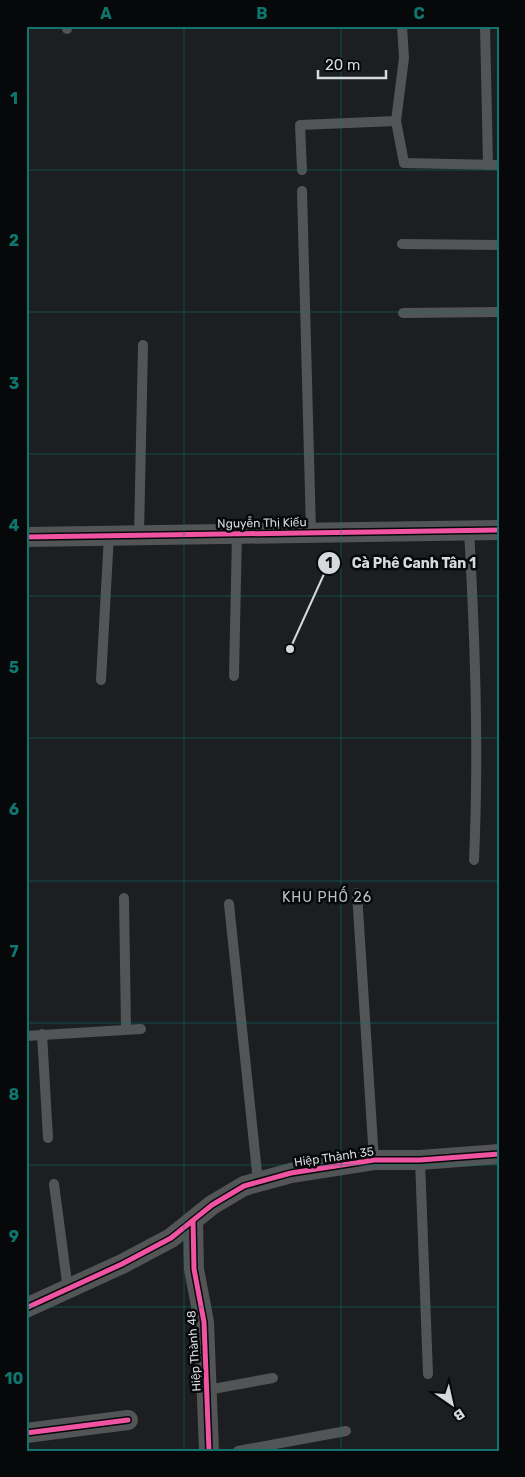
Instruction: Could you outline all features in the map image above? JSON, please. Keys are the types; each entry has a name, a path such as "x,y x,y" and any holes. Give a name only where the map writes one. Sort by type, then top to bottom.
{"street":[{"name":"Nguyễn Thị Kiểu","path":"26,537 499,530"},
{"name":"Hiệp Thành 35","path":"26,1308 68,1290 171,1238 220,1200 244,1186 291,1173 374,1160 420,1160 499,1154"},
{"name":"Hiệp Thành 48","path":"193,1221 194,1269 204,1322 209,1451"},
{"path":"26,1433 128,1420"}],"lane":[{"path":"402,26 404,58 396,121 404,163 493,165 485,26"},
{"path":"302,170 300,125 396,121"},
{"path":"302,191 311,532"},
{"path":"402,244 499,245"},
{"path":"403,313 499,312"},
{"path":"139,535 143,345"},
{"path":"469,530 475,630 478,759 474,860"},
{"path":"234,676 237,533"},
{"path":"101,680 109,535"},
{"path":"357,893 374,1160"},
{"path":"124,898 126,1029"},
{"path":"229,904 258,1182"},
{"path":"26,1036 141,1028"},
{"path":"42,1034 48,1138"},
{"path":"420,1160 428,1374"},
{"path":"54,1184 68,1290"},
{"path":"207,1390 273,1378"},
{"path":"238,1451 346,1431"}],"cycle path":[{"path":"26,537 499,530"},
{"path":"26,1308 122,1264 171,1238 212,1205 244,1186 291,1173 374,1160 420,1160 499,1154"},
{"path":"193,1221 194,1269 204,1322 209,1451"},
{"path":"26,1433 128,1420"}],"place":[{"name":"Cà Phê Canh Tân 1","path":"290,649"}],"district":[{"name":"KHU PHỐ 26","path":"327,897"}]}
